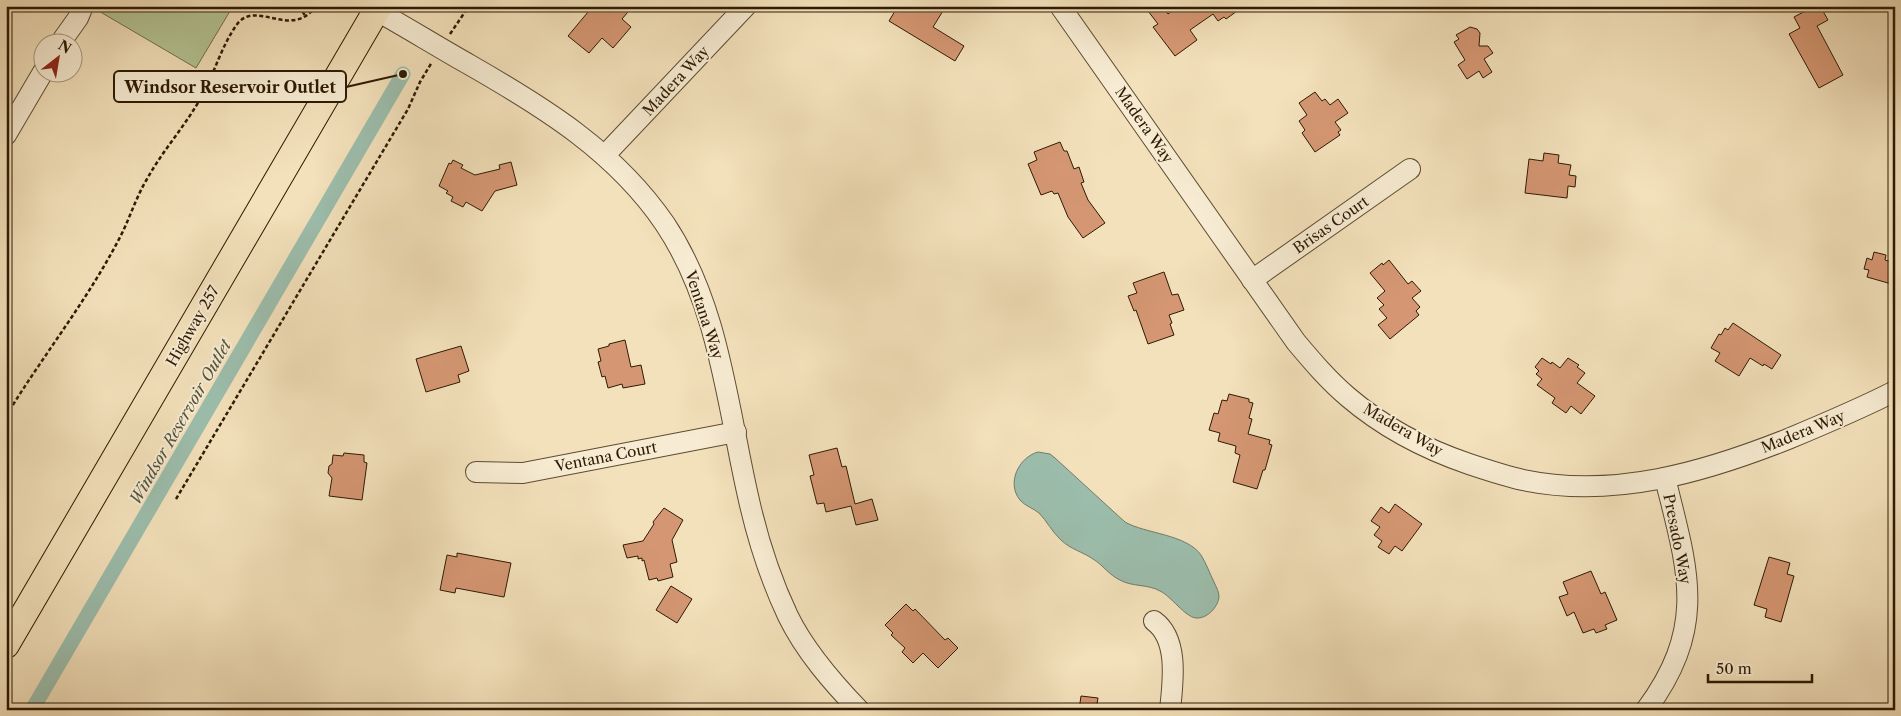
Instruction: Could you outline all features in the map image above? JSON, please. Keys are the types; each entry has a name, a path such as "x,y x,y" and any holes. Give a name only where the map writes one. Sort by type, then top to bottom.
{"main road":[{"name":"Highway 257","path":"6,645 375,8"}],"street":[{"path":"68,32 78,18 83,6"},
{"name":"Madera Way","path":"605,155 746,6"},
{"name":"Madera Way","path":"1060,6 1296,342 1321,371 1347,396 1381,421 1422,445 1450,458 1525,480 1589,486 1665,478 1697,471 1756,452 1852,413 1895,391"},
{"name":"Ventana Way","path":"375,8 551,113 605,155 626,176 666,226 691,272 712,328 758,538 774,584 788,616 803,642 814,658 859,710"},
{"path":"6,134 37,82"},
{"name":"Brisas Court","path":"1252,280 1410,170"},
{"name":"Ventana Court","path":"476,472 523,473 736,432"},
{"name":"Presado Way","path":"1646,710 1660,692 1677,657 1687,621 1687,576 1665,478"},
{"path":"1154,621 1165,630 1170,644 1172,661 1170,710"}],"path":[{"path":"299,6 306,17"},
{"path":"6,416 83,301 110,255 146,180 205,90 221,52 240,21 248,14 258,13 291,20 301,20 316,6"},
{"path":"176,498 408,109 420,82 440,48 469,6"}],"shaded area":[{"path":"98,6 233,6 196,68 97,10"},
{"path":"1038,452 1050,454 1055,458 1125,522 1176,538 1194,548 1203,558 1218,593 1217,605 1211,612 1204,617 1192,617 1160,591 1120,580 1097,561 1068,546 1061,540 1039,513 1020,500 1014,486 1020,465 1025,459"}],"building":[{"path":"593,6 633,6 622,19 631,27 613,48 602,38 589,53 568,36"},
{"path":"898,6 908,12 911,6 946,6 933,27 964,46 955,61 889,21"},
{"path":"1155,6 1162,6 1168,14 1178,6 1244,6 1226,19 1224,17 1218,21 1213,14 1190,30 1197,40 1175,56 1153,27 1158,24 1148,11"},
{"path":"1815,6 1820,6 1828,20 1817,26 1843,75 1819,88 1789,34 1800,28 1794,17"},
{"path":"1470,27 1477,29 1480,33 1479,46 1488,46 1493,53 1484,59 1492,72 1483,78 1479,71 1467,79 1458,65 1465,60 1454,42 1459,39 1456,35"},
{"path":"1315,92 1322,101 1325,99 1330,105 1338,99 1348,113 1335,122 1341,130 1338,132 1340,135 1315,152 1302,133 1305,130 1299,121 1307,115 1299,103"},
{"path":"1060,142 1064,151 1067,151 1074,169 1079,167 1084,182 1081,183 1088,200 1105,223 1083,238 1068,217 1058,193 1054,194 1052,191 1041,195 1028,164 1037,160 1034,152"},
{"path":"1544,153 1559,155 1558,163 1571,165 1569,175 1576,176 1575,187 1568,186 1567,198 1525,193 1529,159 1543,161"},
{"path":"453,160 463,165 461,168 475,175 500,169 499,165 511,162 517,185 495,191 482,211 466,202 463,207 451,201 453,197 446,193 448,191 439,186 449,163 451,164"},
{"path":"1874,252 1886,255 1885,260 1895,263 1895,285 1867,277 1869,270 1864,269 1867,258 1872,260"},
{"path":"1389,260 1408,284 1412,281 1421,291 1412,298 1420,307 1416,311 1419,315 1390,339 1378,325 1387,318 1379,309 1384,305 1377,298 1385,291 1370,273"},
{"path":"1164,272 1172,295 1178,294 1184,310 1169,315 1174,335 1148,344 1136,310 1134,311 1128,296 1137,293 1133,283"},
{"path":"1733,323 1781,355 1772,369 1750,358 1739,376 1715,361 1720,353 1711,348 1719,334 1721,335 1725,328 1728,330"},
{"path":"625,340 631,367 641,365 645,384 623,388 622,384 608,388 605,376 602,377 598,362 601,361 598,349"},
{"path":"461,346 469,371 458,375 460,382 426,392 416,359"},
{"path":"1542,358 1560,368 1568,358 1579,365 1577,367 1585,373 1577,383 1595,396 1581,414 1571,406 1566,413 1552,403 1555,398 1537,385 1542,379 1536,374 1539,371 1535,367"},
{"path":"1229,394 1249,399 1249,402 1253,403 1249,418 1252,419 1248,434 1270,440 1269,444 1272,445 1257,489 1233,482 1240,455 1235,453 1236,446 1218,441 1220,433 1209,430 1214,413 1218,414 1222,400 1227,401"},
{"path":"837,448 842,467 846,466 855,504 872,499 878,520 856,525 851,506 826,512 824,503 817,504 810,476 814,475 809,455"},
{"path":"344,453 364,455 364,462 367,463 362,500 329,496 332,478 328,473 329,466 332,464 333,455 343,456"},
{"path":"1395,504 1422,524 1402,551 1395,546 1389,554 1378,547 1382,541 1374,535 1380,527 1371,521 1381,507 1389,513"},
{"path":"664,508 683,520 672,540 677,562 670,564 673,577 658,581 657,578 649,580 644,560 642,561 642,558 638,559 638,556 627,558 623,545 643,541 654,524 653,522"},
{"path":"457,553 511,563 504,597 456,588 455,593 440,590 447,555 457,557"},
{"path":"1769,557 1790,563 1787,574 1794,576 1781,622 1765,617 1767,609 1754,605"},
{"path":"1591,571 1601,594 1605,592 1617,620 1605,625 1607,629 1596,633 1594,629 1583,633 1574,612 1567,616 1559,597 1568,594 1563,582"},
{"path":"671,586 692,599 677,623 656,610"},
{"path":"906,604 913,611 915,609 945,640 948,638 958,648 938,668 923,653 913,663 902,652 905,648 891,635 893,633 885,625"},
{"path":"1081,696 1098,698 1096,710 1079,710"}],"waterway":[{"name":"Windsor Reservoir Outlet","path":"32,710 403,74"}],"place":[{"name":"Windsor Reservoir Outlet","path":"403,74"}]}
